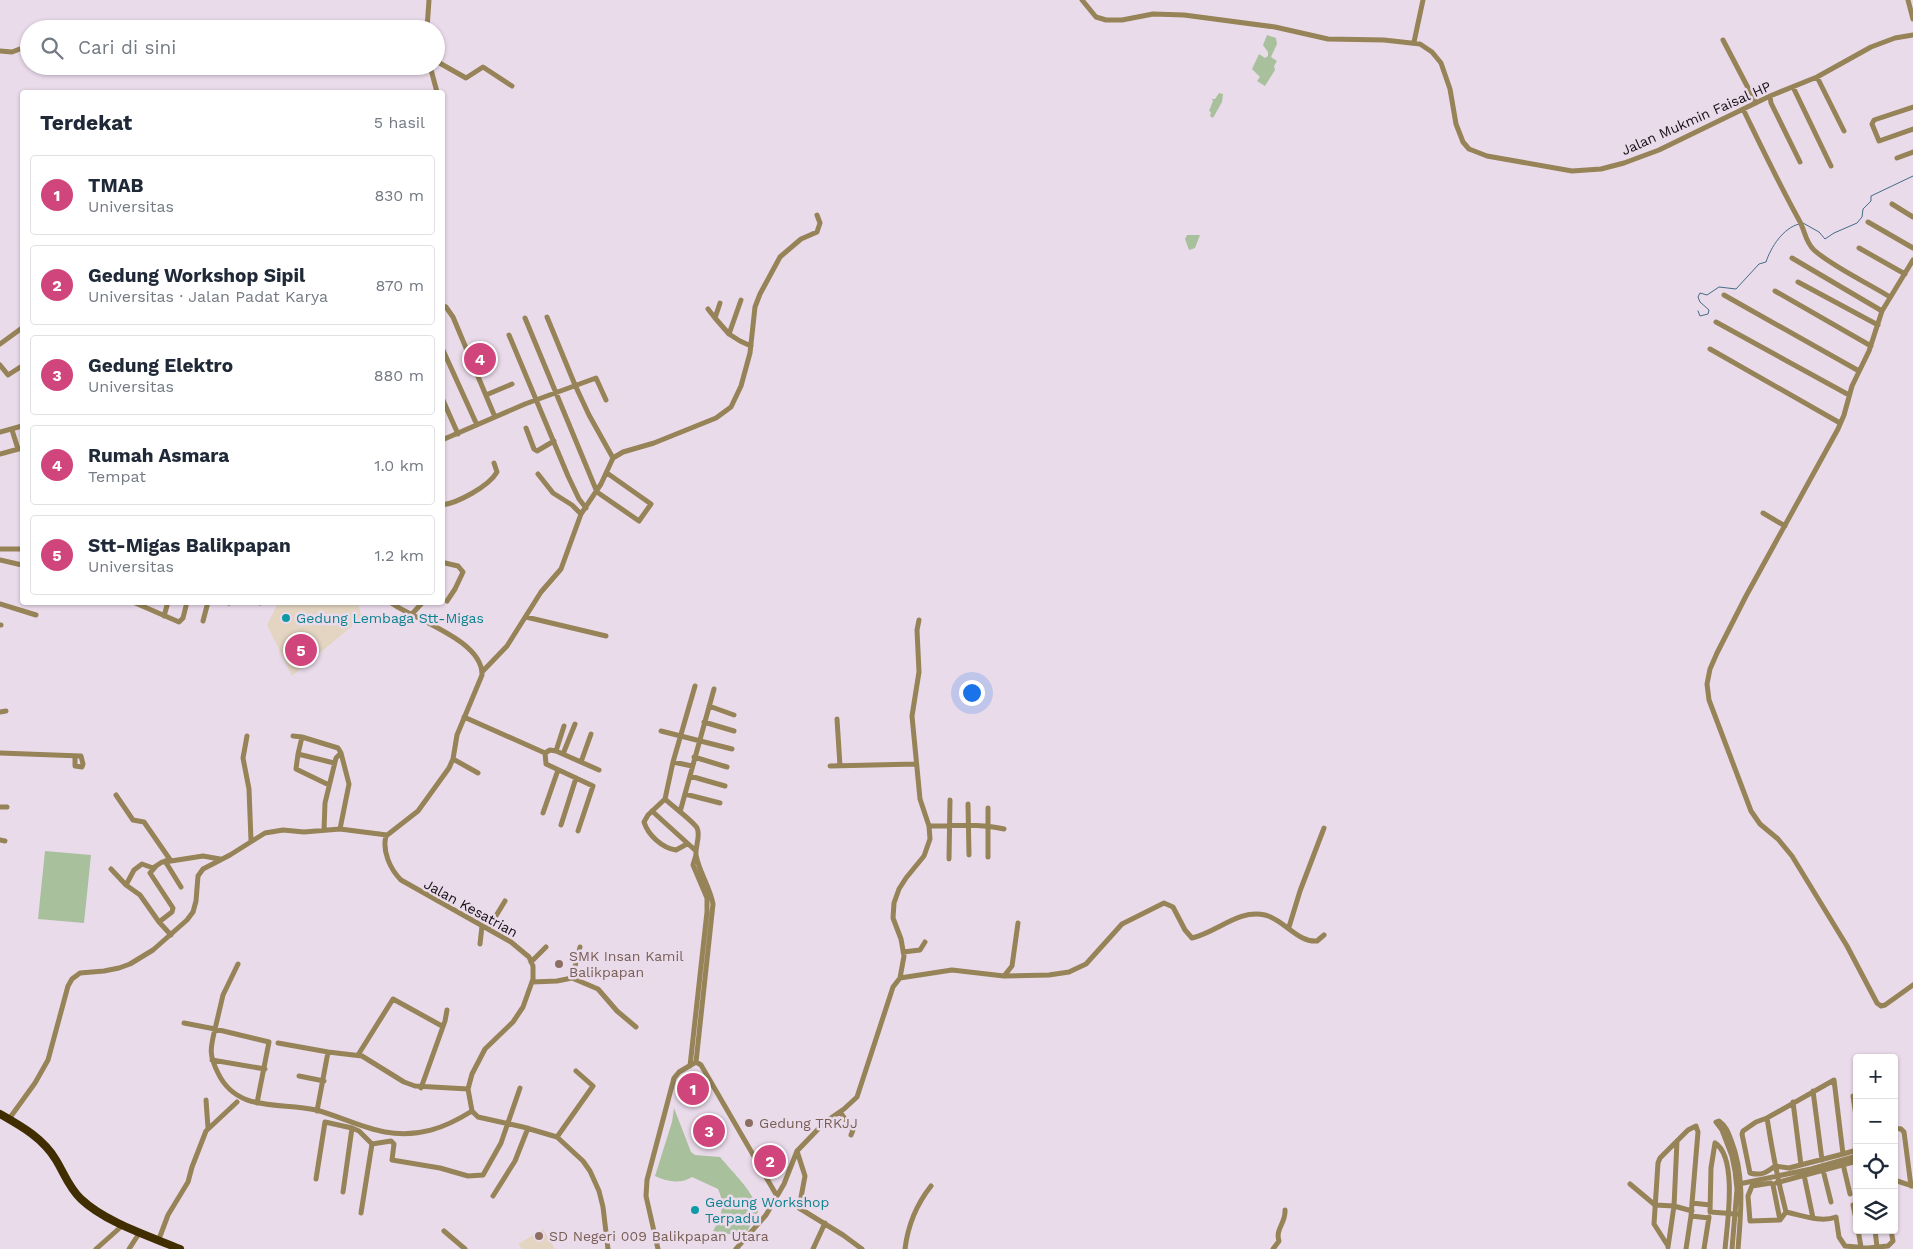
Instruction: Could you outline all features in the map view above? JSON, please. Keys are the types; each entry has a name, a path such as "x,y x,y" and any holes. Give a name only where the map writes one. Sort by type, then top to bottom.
{"highway":[{"path":"0,1114 44,1144 56,1159 72,1189 80,1198 107,1217 180,1249"}],"street":[{"path":"428,20 429,0"},
{"path":"1082,0 1096,17 1106,20 1122,20 1153,14 1184,15 1275,27 1334,39 1414,42 1423,0"},
{"path":"1908,0 1913,19"},
{"name":"Jalan Mukmin Faisal HP","path":"1414,42 1425,47 1441,63 1450,90 1456,124 1463,142 1469,148 1487,156 1572,171 1601,169 1659,150 1770,96 1817,78 1871,47 1895,38 1913,35"},
{"path":"1723,40 1756,103"},
{"path":"0,51 12,52 20,49"},
{"path":"445,66 466,78 483,67 512,86"},
{"path":"432,75 436,90"},
{"path":"1817,78 1844,131"},
{"path":"1792,87 1831,166"},
{"path":"1770,96 1771,103 1800,162"},
{"path":"1913,106 1874,120 1872,124 1879,140 1913,129"},
{"path":"1743,109 1788,201 1801,223 1807,240 1814,250 1890,297"},
{"path":"1897,158 1913,152"},
{"path":"1892,204 1913,217"},
{"path":"9,1119 35,1083 48,1060 68,986 72,979 83,972 110,970 130,964 153,950 171,935 193,912 199,874 203,868 274,830 340,829 387,835 421,808 453,759 457,735 482,672 506,646 541,592 564,564 581,514 597,492 614,458 623,452 654,443 707,422 728,410 736,399 752,346 755,307 760,294 780,257 801,239 817,232 820,223 817,215"},
{"path":"1868,222 1913,248"},
{"path":"1859,248 1905,274"},
{"path":"1792,258 1882,311"},
{"path":"1913,260 1882,311 1871,346 1849,395 1840,423 1716,653 1708,677 1709,700 1751,811 1762,827 1778,840 1792,856 1847,946 1877,1003 1882,1006 1885,1005 1913,985"},
{"path":"1798,282 1878,324"},
{"path":"1775,291 1871,346"},
{"path":"1724,295 1859,371"},
{"path":"729,334 741,300"},
{"path":"715,318 720,303"},
{"path":"445,308 453,317 495,417"},
{"path":"708,309 729,334 752,346"},
{"path":"547,316 589,415 614,458"},
{"path":"525,318 597,492 639,521 652,504 607,473"},
{"path":"1716,322 1849,395"},
{"path":"0,344 20,329"},
{"path":"509,334 573,488 586,508"},
{"path":"1710,349 1840,423"},
{"path":"445,355 477,426"},
{"path":"0,365 8,375 20,367"},
{"path":"445,439 537,399 596,378 606,400"},
{"path":"486,395 512,384"},
{"path":"445,405 458,434"},
{"path":"0,432 20,427"},
{"path":"526,428 536,450 539,451 554,441"},
{"path":"0,454 20,449 12,430"},
{"path":"445,504 456,502 485,485 496,474 497,469 494,463"},
{"path":"538,474 553,493 572,505 581,514"},
{"path":"1763,513 1785,526"},
{"path":"0,549 20,549"},
{"path":"0,560 20,565"},
{"path":"445,563 458,566 463,572 447,601"},
{"path":"0,604 36,615"},
{"path":"139,605 181,622 186,605"},
{"path":"148,609 149,605"},
{"path":"164,616 167,605"},
{"path":"203,621 207,605"},
{"path":"395,605 441,630 463,645 477,657 481,663 482,672"},
{"path":"411,615 420,605"},
{"path":"526,617 606,636"},
{"path":"736,1249 759,1224 777,1196 798,1151 825,1122 853,1101 860,1092 872,1048 893,987 900,978 903,952 901,939 893,918 894,903 899,889 928,849 929,826 920,799 912,716 919,672 917,630 919,620"},
{"path":"687,844 678,850 671,850 653,837 647,830 644,822 652,811 665,799 673,762 695,686"},
{"path":"680,812 714,688"},
{"path":"709,706 734,715"},
{"path":"464,717 545,753"},
{"path":"837,719 840,766"},
{"path":"704,722 734,731"},
{"path":"564,754 575,724"},
{"path":"556,751 564,726"},
{"path":"661,732 732,749"},
{"path":"581,762 591,734"},
{"path":"247,736 243,758 249,789 251,841"},
{"path":"293,736 302,736 338,748 341,753 349,784 340,829"},
{"path":"302,736 296,769 329,785"},
{"path":"545,753 550,750 556,751 599,770"},
{"path":"0,753 75,756"},
{"path":"324,830 325,804 329,785 334,763 337,755 341,753"},
{"path":"545,753 546,764 593,786 578,831"},
{"path":"298,754 334,763"},
{"path":"694,757 727,766"},
{"path":"453,759 478,773"},
{"path":"673,762 692,766"},
{"path":"830,766 916,764"},
{"path":"543,813 558,770"},
{"path":"690,776 725,786"},
{"path":"561,825 576,778"},
{"path":"685,794 720,803"},
{"path":"116,795 133,820 144,822 168,861 181,887"},
{"path":"665,799 697,827 698,834 693,865 708,904 690,1066"},
{"path":"949,858 950,800"},
{"path":"968,804 970,854"},
{"path":"0,807 6,807"},
{"path":"988,808 988,857"},
{"path":"652,811 696,853 713,904 696,1062"},
{"path":"929,826 969,826 1004,829"},
{"path":"1289,927 1300,891 1324,828"},
{"name":"Jalan Kesatrian","path":"387,835 385,842 386,854 397,876 409,886 450,907 518,947 531,962"},
{"path":"126,885 134,870 142,864 150,868 168,861 203,856 220,860"},
{"path":"156,866 150,873 173,910 159,922"},
{"path":"111,869 140,896 171,935"},
{"path":"480,944 485,928 505,901"},
{"path":"900,978 952,970 1004,976 1049,975 1078,969 1092,958 1122,924 1164,903 1173,907 1185,930 1192,938 1211,932 1237,917 1245,915 1265,915 1313,941 1317,941 1324,935"},
{"path":"1004,976 1012,966 1018,923"},
{"path":"903,952 920,950 925,942"},
{"path":"572,978 580,946"},
{"path":"546,947 531,962 532,982 525,1002 517,1016 480,1056 468,1089 472,1111 478,1117 528,1128 557,1137 583,1161 596,1182 603,1207 608,1249"},
{"path":"238,964 223,996 210,1050 212,1060 221,1078 229,1090 240,1097 257,1103 293,1106 318,1111 385,1132 415,1133 442,1127 472,1111"},
{"path":"532,982 572,978 598,989 617,1011 636,1027"},
{"path":"358,1055 393,999 442,1026"},
{"path":"420,1088 446,1010"},
{"path":"184,1023 268,1041 265,1069 257,1103"},
{"path":"278,1043 358,1055 404,1082 420,1088 468,1089"},
{"path":"318,1111 328,1052"},
{"path":"212,1060 265,1069"},
{"path":"658,1249 646,1196 647,1180 674,1078 679,1072 696,1062"},
{"path":"696,1062 701,1064 777,1196"},
{"path":"557,1137 593,1086 576,1071"},
{"path":"299,1076 324,1081"},
{"path":"1843,1154 1834,1080 1767,1118 1756,1122 1743,1131 1742,1134 1750,1173 1756,1174 1765,1173 1775,1166 1789,1168 1822,1160 1843,1154 1853,1151"},
{"path":"372,1144 391,1141 394,1144 392,1160 440,1168 468,1176 482,1175 500,1146 520,1088"},
{"path":"1813,1091 1822,1160"},
{"path":"206,1100 208,1128"},
{"path":"159,1239 168,1216 187,1184 208,1128 237,1102"},
{"path":"1793,1102 1801,1165"},
{"path":"840,1112 853,1130 851,1136"},
{"path":"1767,1118 1775,1166 1780,1220"},
{"path":"1725,1249 1739,1184 1737,1154 1727,1128 1718,1121 1717,1125 1722,1130 1732,1156 1739,1184"},
{"path":"316,1179 325,1122 359,1131 372,1144"},
{"path":"1668,1247 1654,1224 1657,1170 1660,1158 1693,1126 1697,1128 1692,1203 1686,1249"},
{"path":"343,1192 352,1128"},
{"path":"493,1196 515,1162 528,1128"},
{"path":"1898,1129 1904,1132 1912,1186 1898,1181"},
{"path":"1668,1247 1674,1206 1677,1141"},
{"path":"1704,1249 1715,1143 1718,1144 1727,1165 1738,1249"},
{"path":"360,1213 372,1144"},
{"path":"798,1151 804,1176 799,1208 862,1249"},
{"path":"1780,1220 1750,1221 1748,1196 1752,1186 1771,1183 1853,1157"},
{"path":"1739,1184 1776,1181 1853,1161"},
{"path":"1844,1164 1850,1194"},
{"path":"1823,1170 1831,1202"},
{"path":"1804,1175 1814,1218"},
{"path":"1776,1181 1786,1212"},
{"path":"1630,1184 1655,1205 1674,1206 1691,1213 1709,1215 1734,1214"},
{"path":"905,1249 909,1224 922,1198 931,1186"},
{"path":"1692,1203 1710,1205"},
{"path":"1273,1249 1279,1241 1277,1233 1285,1219 1285,1210"},
{"path":"1786,1212 1814,1218 1831,1219 1836,1217 1838,1237 1846,1246 1888,1246 1893,1241 1892,1234"},
{"path":"1780,1220 1786,1212"},
{"path":"1732,1249 1734,1214"},
{"path":"814,1249 825,1224"},
{"path":"96,1249 123,1225"},
{"path":"444,1231 465,1249"},
{"path":"129,1249 140,1232"},
{"path":"1859,1234 1861,1247"},
{"path":"1875,1234 1877,1247"}],"shaded area":[{"path":"277,605 359,605 362,618 292,676 267,625"},
{"name":"SD Negeri 009 Balikpapan Utara","path":"543,1229 555,1249 522,1249 518,1244"}],"green space":[{"path":"1267,35 1276,38 1277,44 1271,57 1277,61 1274,66 1275,70 1265,86 1257,81 1260,77 1252,69 1259,54 1265,58 1268,56 1268,52 1263,45"},
{"path":"1219,93 1223,94 1222,102 1213,118 1210,116 1211,112 1209,111 1212,99 1215,99"},
{"path":"1187,235 1200,235 1195,248 1189,250 1185,239"},
{"path":"45,851 91,855 84,923 38,919"},
{"path":"674,1108 691,1152 695,1155 720,1157 742,1183 756,1204 758,1212 744,1237 713,1231 722,1210 718,1189 692,1177 683,1181 674,1181 664,1180 655,1176 672,1122"}],"waterway":[{"path":"1803,223 1819,232 1825,239 1857,223 1862,217 1863,209 1871,201 1871,196 1913,176"},
{"path":"1698,311 1700,316 1708,314 1709,310 1700,302 1698,297 1700,293 1707,295 1719,287 1736,289 1759,264 1766,262 1774,244 1783,234 1799,224"}],"place":[{"name":"Rumah Asmara","path":"480,359"},
{"name":"Gedung Lembaga Stt-Migas","path":"286,618"},
{"name":"Stt-Migas Balikpapan","path":"301,650"},
{"name":"SMK Insan Kamil Balikpapan","path":"559,964"},
{"name":"TMAB","path":"693,1089"},
{"name":"Gedung TRKJJ","path":"749,1123"},
{"name":"Gedung Elektro","path":"709,1131"},
{"name":"Gedung Workshop Sipil","path":"770,1161"},
{"name":"Gedung Workshop Terpadu","path":"695,1210"},
{"name":"SD Negeri 009 Balikpapan Utara","path":"539,1236"}]}
